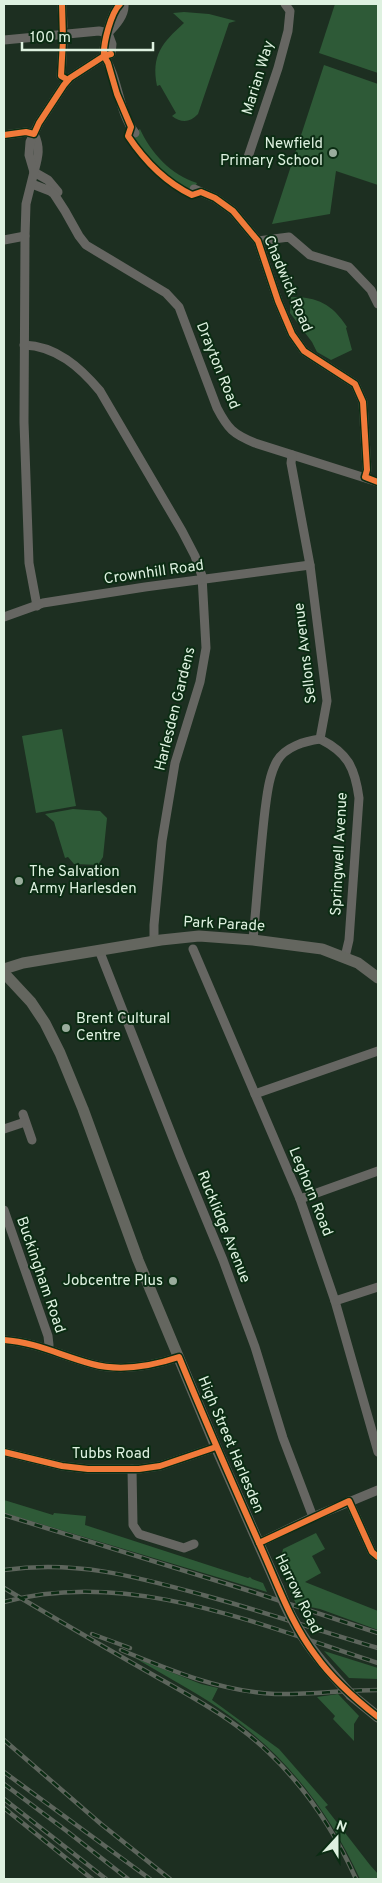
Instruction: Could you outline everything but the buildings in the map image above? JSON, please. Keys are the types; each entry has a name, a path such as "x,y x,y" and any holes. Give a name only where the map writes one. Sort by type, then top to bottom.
{"main road":[{"name":"Park Parade","path":"4,971 23,963 189,936 253,940 322,949 358,963 378,978"},
{"name":"High Street Harlesden","path":"4,971 31,1002 45,1023 63,1060 83,1109 138,1260 216,1448 259,1543"},
{"name":"Harrow Road","path":"259,1543 296,1626 316,1657 351,1695 378,1717"}],"street":[{"path":"62,4 63,27"},
{"path":"34,134 64,85 104,56 111,54 113,50 108,33 117,6 120,4"},
{"path":"108,33 115,27 125,11 124,4"},
{"name":"Marian Way","path":"248,160 288,31 290,12 285,4"},
{"path":"4,40 99,31 108,33"},
{"path":"60,76 63,43"},
{"path":"104,56 130,128 135,133"},
{"path":"4,135 26,132 34,134 39,144 39,156 26,204 24,345 24,422 29,563 37,606"},
{"name":"Drayton Road","path":"34,172 48,180 57,190 78,236 86,245 166,293 179,307 217,408 225,422 237,436 378,482"},
{"name":"Drayton Road","path":"32,184 50,191 66,211"},
{"name":"Chadwick Road","path":"194,189 215,198 233,211 258,241 278,301 292,334 304,351 355,384 362,402 365,478"},
{"path":"4,240 25,236"},
{"path":"258,241 288,237 310,255 350,267 371,290 378,304"},
{"name":"Harlesden Gardens","path":"24,345 42,347 63,357 87,376 100,391 187,540 202,573 206,648 200,682 175,763 162,841 154,941"},
{"name":"Sellons Avenue","path":"292,455 291,463 295,492 310,565 327,701 320,739"},
{"name":"Crownhill Road","path":"4,617 43,603 310,565"},
{"path":"253,940 264,821 274,769 278,760 288,751 308,741 320,739"},
{"name":"Springwell Avenue","path":"320,739 332,745 343,754 351,765 357,783 359,798 349,940 346,957"},
{"name":"Leghorn Road","path":"193,949 300,1199 335,1301 378,1452"},
{"name":"Rucklidge Avenue","path":"99,950 223,1260 255,1347 283,1438 313,1517"},
{"path":"255,1094 378,1050"},
{"path":"4,1129 24,1118 32,1140"},
{"path":"300,1199 378,1171"},
{"name":"Buckingham Road","path":"4,1210 48,1336 48,1349"},
{"path":"335,1301 378,1287"},
{"path":"4,1340 48,1349 105,1367 146,1366 179,1357"},
{"name":"Tubbs Road","path":"4,1452 62,1466 88,1469 132,1469 160,1466 216,1448"},
{"path":"132,1469 133,1525 135,1530 139,1534 184,1548 194,1544"},
{"path":"259,1543 313,1517 378,1490"},
{"path":"349,1502 372,1552 378,1557"}],"green space":[{"path":"335,4 378,4 378,73 319,53"},
{"path":"173,13 209,14 236,21 229,23 198,114 192,119 185,121 172,116 176,113 160,85 157,86 156,75 157,58 160,50 184,23"},
{"path":"324,65 378,84 378,185 336,171 330,214 272,224"},
{"path":"140,129 156,155 170,169 197,183 192,194 158,169 136,146 130,137"},
{"path":"291,297 317,300 330,307 347,327 352,350 331,360 317,352 312,342 290,313"},
{"path":"62,729 76,806 36,813 22,736"},
{"path":"73,809 100,811 107,818 103,857 98,865 74,864 68,857 65,858 54,822 45,814"},
{"path":"4,1500 53,1515 54,1513 86,1516 85,1525 248,1578 250,1577 263,1583 267,1592 4,1513"},
{"path":"316,1533 325,1549 312,1556 321,1573 305,1582 378,1611 378,1630 320,1609 296,1604 290,1591 295,1588 281,1558 283,1549"},
{"path":"324,1651 378,1668 378,1679 349,1678"},
{"path":"135,1658 201,1684 218,1688 212,1700 279,1749 328,1805 325,1807 378,1874 377,1879 360,1879 335,1831 306,1789 289,1769 252,1733 219,1708"},
{"path":"338,1694 359,1716 354,1724 354,1741 333,1719 335,1716 317,1697"}],"railway":[{"path":"4,1515 378,1633"},
{"path":"4,1570 56,1567 129,1576 225,1601 378,1648"},
{"path":"4,1588 199,1701 255,1740 295,1780 318,1811 339,1844 356,1879"},
{"path":"4,1602 51,1593 99,1592 146,1596 194,1605 241,1618 378,1663"},
{"path":"92,1634 130,1648"},
{"path":"121,1650 196,1679 235,1689 275,1694 378,1690"},
{"path":"4,1740 101,1824 170,1879"},
{"path":"4,1772 150,1879"},
{"path":"4,1784 128,1879"},
{"path":"4,1799 106,1879"},
{"path":"4,1808 92,1879"}],"cycle path":[{"path":"62,4 61,76 68,80"},
{"path":"120,4 108,28 104,56 131,127 128,136 148,162 164,177 192,195 201,192 215,198 233,211 258,241 278,301 292,334 304,351 355,384 363,402 367,470 365,477 378,482"},
{"path":"4,135 26,132 34,134 39,123 70,78 104,56 111,54"},
{"path":"4,1340 27,1343 92,1364 114,1368 136,1367 179,1357 280,1593 300,1632 316,1656 337,1681 378,1717"},
{"path":"4,1452 62,1466 88,1469 139,1469 160,1466 216,1447"},
{"path":"259,1543 349,1501 372,1552 378,1557"}],"place":[{"name":"Newfield Primary School","path":"333,153"},
{"name":"The Salvation Army Harlesden","path":"19,881"},
{"name":"Brent Cultural Centre","path":"66,1028"},
{"name":"Jobcentre Plus","path":"173,1281"}]}
